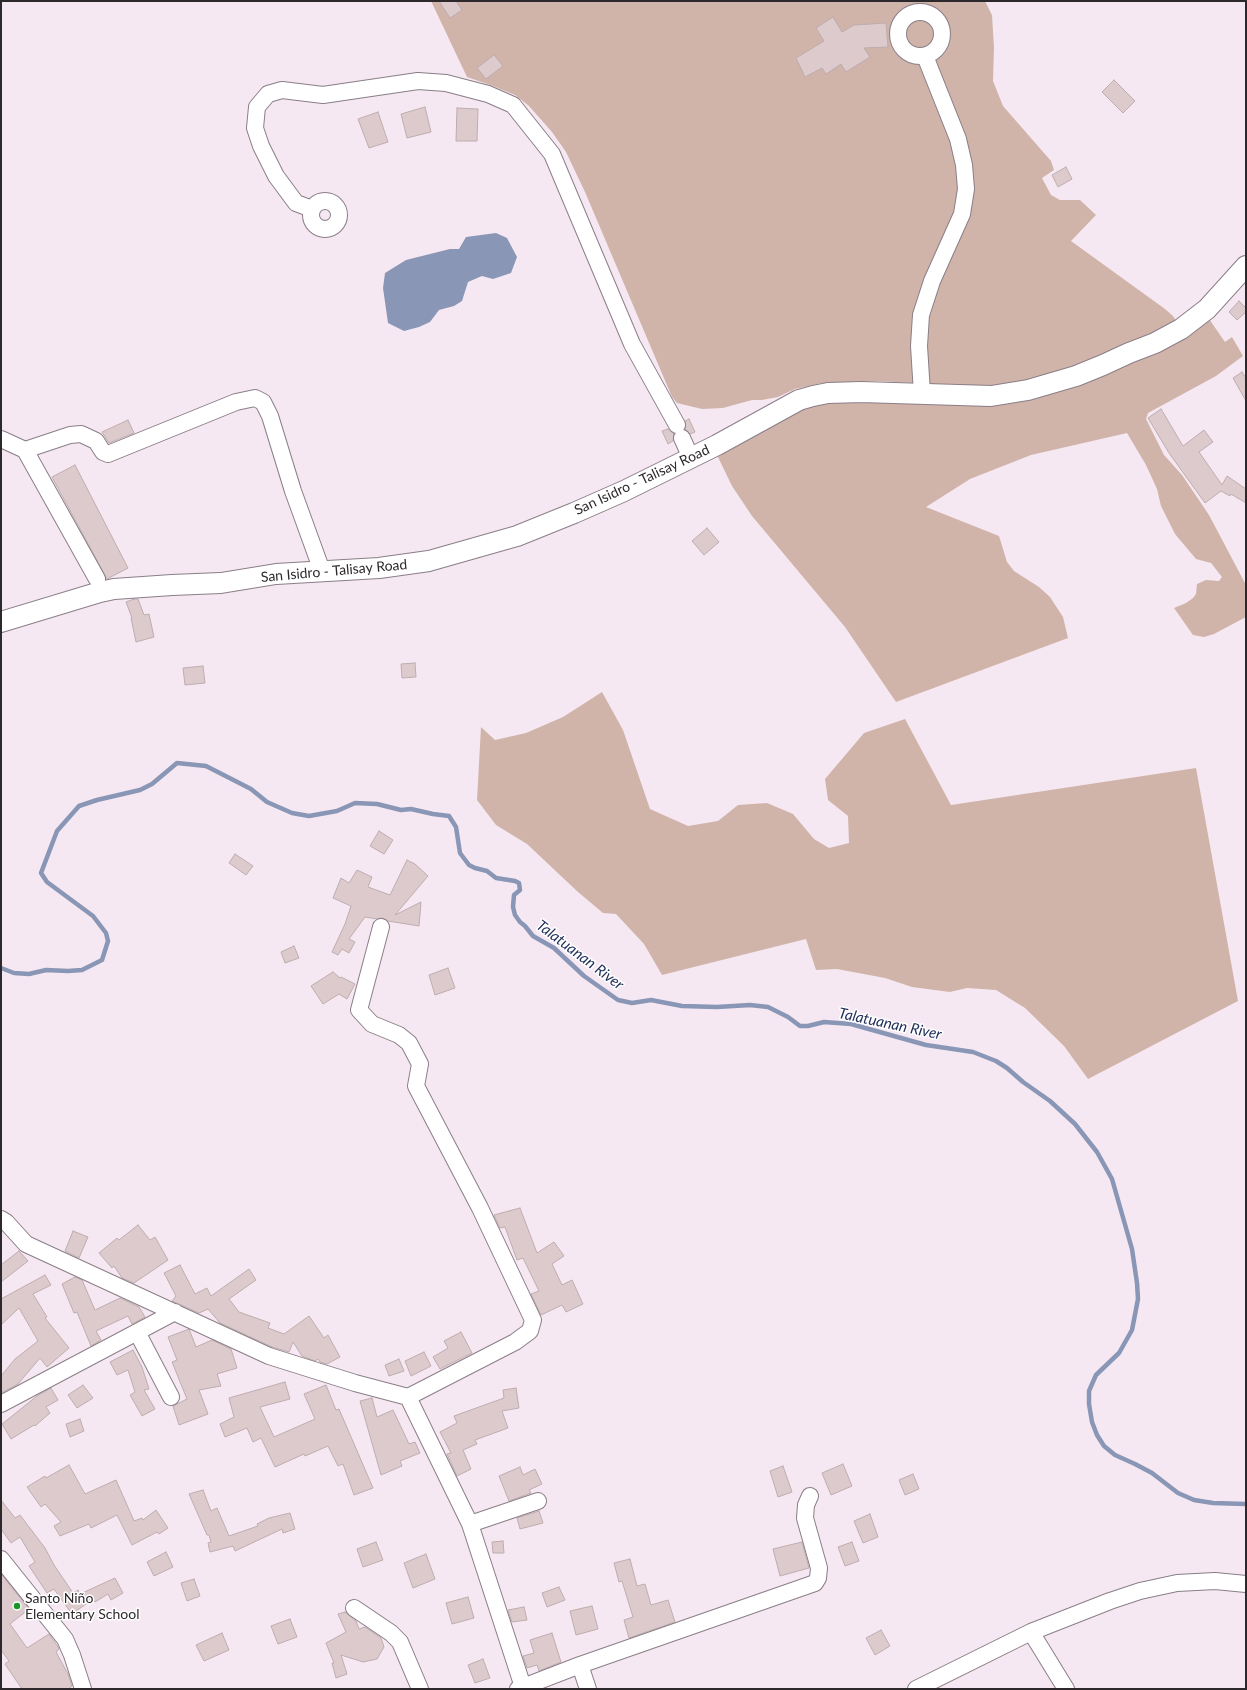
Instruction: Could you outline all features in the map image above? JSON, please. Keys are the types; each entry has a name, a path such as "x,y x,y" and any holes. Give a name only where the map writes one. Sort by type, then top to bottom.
{"street":[{"path":"922,393 919,346 921,315 932,282 962,214 966,190 964,165 958,139 925,56"},
{"path":"312,209 296,203 276,176 261,146 255,128 257,107 268,94 282,90 322,95 425,82 446,83 488,94 513,105 552,154 632,344 692,458"},
{"name":"San Isidro - Talisay Road","path":"1,622 114,589 217,584 270,575 417,564 517,536 624,491 692,458 799,400 813,396 834,393 922,393 973,397 1003,395 1056,382 1097,368 1154,343 1191,322 1207,309 1246,266"},
{"path":"25,450 70,435 81,434 93,438 103,452 108,454 236,402 249,398 259,399 265,406 272,421 286,469 322,571"},
{"path":"1,439 25,450 97,579"},
{"path":"1,1219 6,1222 26,1244 270,1356 355,1384 408,1397 515,1342 530,1331 533,1320 480,1208 416,1086 420,1064 409,1043 399,1035 372,1024 359,1010 381,927"},
{"path":"1,1404 175,1312"},
{"path":"137,1332 171,1397"},
{"path":"408,1397 470,1524 520,1688 580,1665 815,1583 818,1578 819,1568 805,1518 806,1505 810,1496"},
{"path":"470,1524 538,1501"},
{"path":"1,1559 66,1640 83,1689"},
{"path":"916,1689 1030,1632 1140,1591 1178,1583 1215,1581 1246,1584"},
{"path":"354,1608 391,1633 400,1642 420,1689"},
{"path":"1030,1632 1066,1689"},
{"path":"580,1665 588,1689"}],"shaded area":[{"path":"431,1 985,1 992,15 994,48 993,81 1003,106 1051,161 1054,170 1042,178 1051,195 1060,200 1080,200 1096,215 1071,241 1165,309 1173,316 1178,324 1106,358 1003,388 878,381 822,383 795,389 778,397 752,400 723,408 702,409 677,403 672,397 585,192 566,152 552,132 529,106 515,95 467,77"},
{"path":"1207,316 1225,342 1232,337 1243,356 1216,376 1148,413 1146,419 1164,455 1182,475 1209,515 1246,585 1246,617 1214,634 1204,637 1193,635 1174,608 1193,598 1196,594 1197,584 1206,580 1219,581 1222,577 1211,563 1196,559 1175,534 1161,506 1157,489 1146,465 1127,433 1031,455 970,479 926,507 999,536 1007,562 1014,571 1039,587 1050,597 1063,617 1068,638 896,702 845,627 752,516 732,486 717,455 814,400 994,404"},
{"path":"602,692 623,730 650,809 688,826 718,821 738,805 767,803 793,814 814,839 829,848 849,843 848,816 828,800 825,779 864,733 905,719 951,805 1196,768 1238,1001 1088,1079 1064,1046 1025,1008 996,990 967,988 950,992 912,987 885,978 837,969 816,970 806,939 662,975 644,944 616,914 603,913 578,892 527,844 496,825 477,800 481,727 495,740 526,733 563,717"}],"water":[{"path":"496,233 507,238 517,257 511,273 493,279 482,276 468,282 462,301 454,306 439,310 430,322 419,327 404,331 388,323 383,288 385,273 406,260 450,249 459,249 466,237"}],"building":[{"path":"439,1 456,1 462,10 450,18"},
{"path":"833,17 842,32 854,25 886,23 888,47 864,48 870,57 846,72 841,64 826,74 822,68 805,77 796,58 824,41 816,28"},
{"path":"494,55 503,66 486,79 477,68"},
{"path":"1114,80 1135,101 1123,113 1102,92"},
{"path":"425,107 431,132 407,138 401,114"},
{"path":"457,108 478,109 477,141 456,141"},
{"path":"378,112 388,142 369,148 358,119"},
{"path":"1066,167 1072,179 1058,187 1052,175"},
{"path":"1239,301 1246,308 1246,312 1237,320 1229,312"},
{"path":"1242,372 1246,378 1246,401 1233,378"},
{"path":"1161,409 1183,446 1204,430 1213,442 1199,452 1222,485 1227,476 1246,489 1246,503 1231,494 1230,496 1221,491 1205,503 1169,453 1148,418"},
{"path":"689,419 695,432 690,434 685,429 685,421"},
{"path":"128,420 134,433 109,443 102,432"},
{"path":"668,429 674,434 673,441 668,444 662,431"},
{"path":"75,465 128,568 107,579 52,477"},
{"path":"707,528 719,542 704,555 692,541"},
{"path":"138,599 144,615 149,614 154,637 136,642 132,618 126,602"},
{"path":"415,663 416,677 402,678 401,664"},
{"path":"203,666 205,683 185,685 183,668"},
{"path":"379,831 393,840 384,854 370,846"},
{"path":"235,854 253,866 246,875 229,863"},
{"path":"407,860 415,864 428,876 395,915 421,902 419,926 388,921 383,918 377,919 365,917 349,939 355,942 349,953 342,949 338,955 332,952 345,924 351,906 333,898 341,878 349,883 357,870 372,877 368,887 390,895"},
{"path":"294,946 299,958 285,963 281,952"},
{"path":"448,968 455,988 435,995 429,975"},
{"path":"333,972 340,978 341,977 355,984 347,999 339,994 323,1004 311,986"},
{"path":"520,1208 537,1253 554,1242 564,1256 552,1264 562,1285 572,1280 583,1304 566,1312 562,1305 541,1315 531,1294 539,1291 523,1258 517,1260 505,1227 500,1228 494,1215"},
{"path":"138,1225 150,1240 155,1237 168,1260 134,1283 122,1278 114,1266 112,1268 99,1253 117,1238 119,1240"},
{"path":"73,1231 88,1237 79,1258 65,1251"},
{"path":"19,1251 28,1261 1,1282 1,1265"},
{"path":"180,1265 195,1294 207,1288 211,1296 249,1269 256,1280 229,1299 239,1312 270,1323 268,1328 284,1334 309,1316 324,1338 328,1335 340,1357 327,1364 320,1362 318,1359 315,1361 302,1356 293,1342 289,1352 272,1347 220,1323 208,1309 199,1313 172,1301 176,1296 164,1273"},
{"path":"45,1275 51,1285 33,1294 47,1317 45,1318 69,1348 47,1367 40,1358 18,1384 1,1393 1,1376 15,1359 38,1341 19,1308 1,1325 1,1299"},
{"path":"75,1277 82,1280 95,1310 120,1298 139,1307 145,1317 132,1324 128,1316 96,1331 101,1340 91,1346 77,1312 74,1313 62,1284"},
{"path":"189,1329 196,1347 212,1340 231,1349 237,1368 217,1374 221,1386 199,1390 208,1414 179,1425 173,1406 187,1399 172,1362 177,1360 168,1337"},
{"path":"461,1332 472,1353 440,1369 433,1357 448,1348 444,1341"},
{"path":"133,1350 142,1367 149,1389 144,1390 155,1409 142,1416 130,1395 135,1392 128,1370 117,1375 110,1362"},
{"path":"424,1352 431,1366 411,1376 405,1361"},
{"path":"399,1359 404,1371 389,1376 385,1365"},
{"path":"285,1382 290,1399 260,1407 274,1437 315,1419 304,1394 326,1385 336,1410 339,1409 373,1488 354,1495 343,1464 338,1466 328,1446 305,1456 304,1454 275,1467 261,1438 253,1442 247,1428 225,1437 220,1424 234,1417 229,1398"},
{"path":"83,1385 93,1398 77,1408 68,1395"},
{"path":"51,1388 58,1400 46,1407 50,1413 35,1426 34,1425 11,1439 2,1424 37,1396"},
{"path":"516,1388 519,1408 502,1411 508,1428 475,1440 477,1444 463,1450 471,1469 457,1476 447,1454 451,1453 440,1432 457,1423 454,1416 504,1398 503,1390"},
{"path":"372,1398 377,1417 393,1410 409,1444 415,1442 420,1453 400,1461 402,1466 381,1475 360,1401"},
{"path":"80,1419 84,1431 70,1437 66,1424"},
{"path":"843,1464 852,1486 831,1495 822,1473"},
{"path":"69,1465 85,1494 116,1480 134,1521 142,1518 143,1520 156,1510 168,1528 159,1534 157,1532 132,1545 117,1515 91,1528 89,1524 60,1536 54,1526 61,1522 45,1504 41,1507 27,1487 45,1476 46,1478"},
{"path":"783,1466 792,1492 778,1497 770,1471"},
{"path":"520,1467 523,1475 535,1469 542,1484 529,1490 531,1493 509,1501 499,1476"},
{"path":"913,1474 919,1489 905,1495 899,1480"},
{"path":"203,1490 211,1511 217,1508 229,1536 258,1526 257,1524 269,1518 290,1513 295,1529 283,1533 282,1529 235,1551 233,1546 210,1552 208,1543 211,1542 209,1535 207,1535 189,1494"},
{"path":"1,1500 15,1518 20,1515 45,1548 54,1565 73,1593 78,1590 80,1594 115,1578 123,1593 111,1600 108,1594 95,1602 93,1599 72,1614 54,1589 47,1593 29,1566 35,1562 20,1537 11,1543 1,1529"},
{"path":"539,1511 543,1523 520,1529 517,1518"},
{"path":"870,1514 878,1537 863,1543 854,1521"},
{"path":"503,1541 504,1553 493,1553 492,1542"},
{"path":"376,1542 383,1560 363,1567 357,1549"},
{"path":"802,1542 809,1568 780,1576 773,1549"},
{"path":"852,1542 859,1561 845,1566 838,1547"},
{"path":"166,1552 173,1567 154,1576 147,1562"},
{"path":"426,1554 435,1579 413,1588 404,1563"},
{"path":"630,1559 637,1586 645,1584 651,1605 668,1600 675,1622 629,1638 624,1620 633,1617 622,1581 619,1582 614,1563"},
{"name":"Santo Niño Elementary School","path":"1,1574 29,1609 10,1624 27,1648 49,1634 59,1649 56,1652 68,1674 72,1686 68,1689 22,1689 5,1664 9,1661 1,1650"},
{"path":"194,1579 200,1596 187,1601 181,1583"},
{"path":"559,1587 565,1600 547,1607 542,1593"},
{"path":"468,1597 474,1618 452,1624 446,1603"},
{"path":"592,1606 598,1629 576,1635 570,1611"},
{"path":"524,1607 527,1620 512,1622 508,1610"},
{"path":"345,1612 356,1621 359,1629 365,1627 381,1638 384,1647 377,1659 363,1662 341,1655 347,1674 336,1678 332,1663 334,1663 326,1643 346,1632 338,1614"},
{"path":"290,1619 297,1637 278,1644 271,1626"},
{"path":"881,1630 890,1646 875,1655 866,1638"},
{"path":"222,1633 229,1650 204,1661 196,1645"},
{"path":"552,1633 561,1662 539,1671 537,1665 527,1668 523,1656 534,1653 530,1640"},
{"path":"483,1659 490,1678 475,1683 468,1665"}],"waterway":[{"name":"Talatuanan River","path":"1,968 14,973 29,974 46,970 82,970 102,960 108,941 106,933 93,916 47,882 41,873 57,831 79,806 97,800 140,790 152,784 177,763 206,766 251,789 267,802 292,813 309,816 337,811 355,803 377,804 401,810 411,809 449,816 456,827 460,853 469,865 487,871 496,878 519,883 520,890 514,895 513,907 515,915 520,922 533,936 554,948 584,976 618,1000 632,1003 651,1000 682,1006 717,1007 750,1005 768,1007 788,1017 800,1026 808,1026 824,1022 851,1024 926,1045 973,1052 996,1061 1050,1101 1075,1124 1097,1152 1112,1179 1132,1249 1137,1283 1138,1299 1132,1330 1119,1353 1096,1375 1089,1391 1089,1404 1092,1422 1097,1435 1104,1446 1115,1455 1152,1473 1178,1493 1194,1500 1213,1503 1246,1504"}],"place":[{"name":"Santo Niño Elementary School","path":"17,1606"}]}
